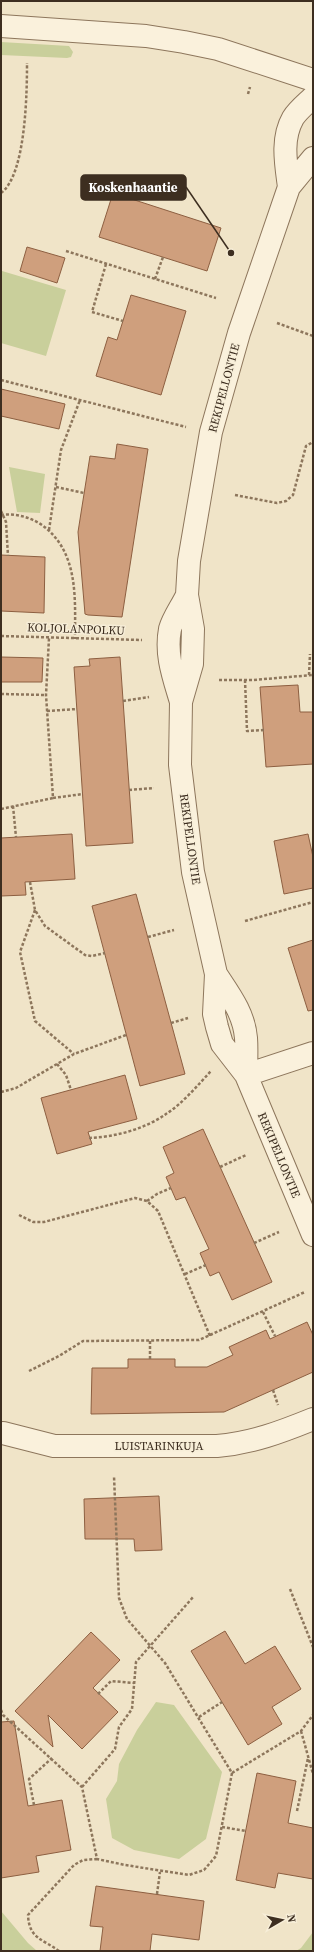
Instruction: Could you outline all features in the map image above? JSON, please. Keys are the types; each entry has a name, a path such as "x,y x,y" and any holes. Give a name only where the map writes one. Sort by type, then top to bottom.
{"street":[{"path":"1,26 146,36 184,42 218,50 313,80"},
{"name":"REKIPELLONTIE","path":"289,186 285,149 289,129 294,118 313,97"},
{"name":"REKIPELLONTIE","path":"313,158 289,186 239,333 212,432 188,560 187,595 193,629 192,664 181,702 180,765 193,872 216,974 237,1006 246,1037 246,1075 313,1235"},
{"path":"246,1075 313,1053"},
{"name":"LUISTARINKUJA","path":"3,1433 54,1446 217,1446 238,1444 274,1435 313,1419"}],"path":[{"path":"1,193 11,182 18,156 27,103 27,63"},
{"path":"66,251 216,298"},
{"path":"155,279 163,257"},
{"path":"106,264 92,312 123,321"},
{"path":"277,324 313,336"},
{"path":"1,380 212,432"},
{"path":"49,530 61,450 80,400"},
{"path":"235,495 277,503 286,501 293,495 306,446 313,442"},
{"path":"56,487 84,493"},
{"path":"1,511 6,522 8,556"},
{"path":"2,515 29,518 49,530 67,554 74,580 75,639"},
{"name":"KOLJOLANPOLKU","path":"1,636 150,641"},
{"path":"49,638 46,695 53,798"},
{"path":"309,675 310,654"},
{"path":"219,680 245,680 313,675"},
{"path":"245,680 247,732 264,730"},
{"path":"1,694 46,695"},
{"path":"123,701 149,697"},
{"path":"47,710 77,709"},
{"path":"129,790 154,788"},
{"path":"1,809 53,798 83,794"},
{"path":"13,806 16,837"},
{"path":"30,882 35,910 45,926 85,955 92,956 104,953"},
{"path":"245,921 313,902"},
{"path":"35,910 20,952 35,1021 74,1054"},
{"path":"148,937 174,930"},
{"path":"171,1023 195,1017"},
{"path":"1,1092 16,1088 74,1054 126,1035"},
{"path":"57,1064 66,1075 71,1090"},
{"path":"89,1138 101,1137 145,1126 167,1114 213,1070"},
{"path":"220,1167 246,1155"},
{"path":"147,1201 157,1194 171,1188"},
{"path":"19,1215 33,1222 44,1222 135,1198 147,1201 158,1211 210,1336"},
{"path":"254,1244 279,1232"},
{"path":"185,1274 206,1265"},
{"path":"29,1371 59,1356 83,1341 199,1340 305,1292"},
{"path":"263,1312 275,1336"},
{"path":"150,1341 150,1359"},
{"path":"59,1951 34,1935 28,1924 28,1915 74,1865 83,1860 97,1859 160,1872 189,1875 204,1870 216,1856 232,1772 165,1663 128,1620 119,1598 114,1476"},
{"path":"290,1589 313,1647"},
{"path":"82,1787 115,1749 119,1727 132,1709 136,1662 194,1596"},
{"path":"98,1694 111,1681 134,1683"},
{"path":"199,1717 222,1702"},
{"path":"1,1710 2,1716 52,1758 82,1787 97,1859"},
{"path":"232,1772 301,1731 313,1715"},
{"path":"301,1731 313,1774"},
{"path":"34,1805 29,1779 52,1758"},
{"path":"297,1811 308,1758"},
{"path":"222,1827 246,1831"},
{"path":"157,1894 160,1872"}],"green space":[{"path":"1,42 69,46 73,52 71,57 67,58 1,55"},
{"path":"2,271 66,290 46,356 1,343"},
{"path":"9,467 45,474 40,513 17,512"},
{"path":"156,1702 174,1705 222,1772 206,1839 179,1859 134,1850 112,1838 106,1799 117,1781 119,1764 137,1730"},
{"path":"1,1911 28,1943 37,1951 1,1951"},
{"path":"313,1932 313,1951 296,1951 301,1948"}],"building":[{"path":"113,193 221,228 207,271 99,237"},
{"path":"27,247 65,258 57,283 20,271"},
{"path":"131,295 186,311 161,395 96,376 108,337 117,340"},
{"path":"1,389 65,404 59,429 1,416"},
{"path":"117,444 148,449 122,617 88,615 85,614 78,532 90,456 115,459"},
{"path":"1,555 45,557 44,613 1,611"},
{"path":"1,657 43,658 42,682 1,682"},
{"path":"120,657 133,843 86,846 74,667 90,666 89,659"},
{"path":"298,685 300,712 313,712 313,764 266,767 260,687"},
{"path":"72,834 75,879 25,882 26,895 1,896 1,838"},
{"path":"308,834 313,857 313,888 284,894 274,841"},
{"path":"136,894 185,1074 140,1086 92,906"},
{"path":"313,940 313,1010 308,1011 288,948"},
{"path":"125,1075 137,1119 88,1132 92,1144 57,1154 41,1098"},
{"path":"203,1129 272,1282 232,1300 219,1272 210,1276 200,1253 209,1249 185,1197 176,1200 166,1177 174,1173 163,1147"},
{"path":"307,1322 313,1335 313,1372 224,1412 91,1414 92,1368 128,1368 128,1359 175,1359 175,1367 207,1367 233,1355 229,1347 266,1330 270,1339"},
{"path":"159,1496 162,1550 135,1551 134,1539 85,1539 84,1499"},
{"path":"225,1631 245,1664 275,1646 301,1689 272,1707 282,1724 248,1745 191,1651"},
{"path":"91,1632 120,1660 93,1688 118,1712 82,1749 48,1715 53,1747 15,1711"},
{"path":"14,1721 28,1806 62,1800 71,1850 36,1856 39,1872 1,1878 1,1722"},
{"path":"257,1773 296,1781 288,1823 313,1828 313,1879 278,1873 275,1888 236,1880"},
{"path":"96,1886 204,1901 199,1940 152,1934 150,1951 100,1951 103,1927 90,1926"}],"place":[{"name":"Koskenhaantie","path":"231,253"}]}
